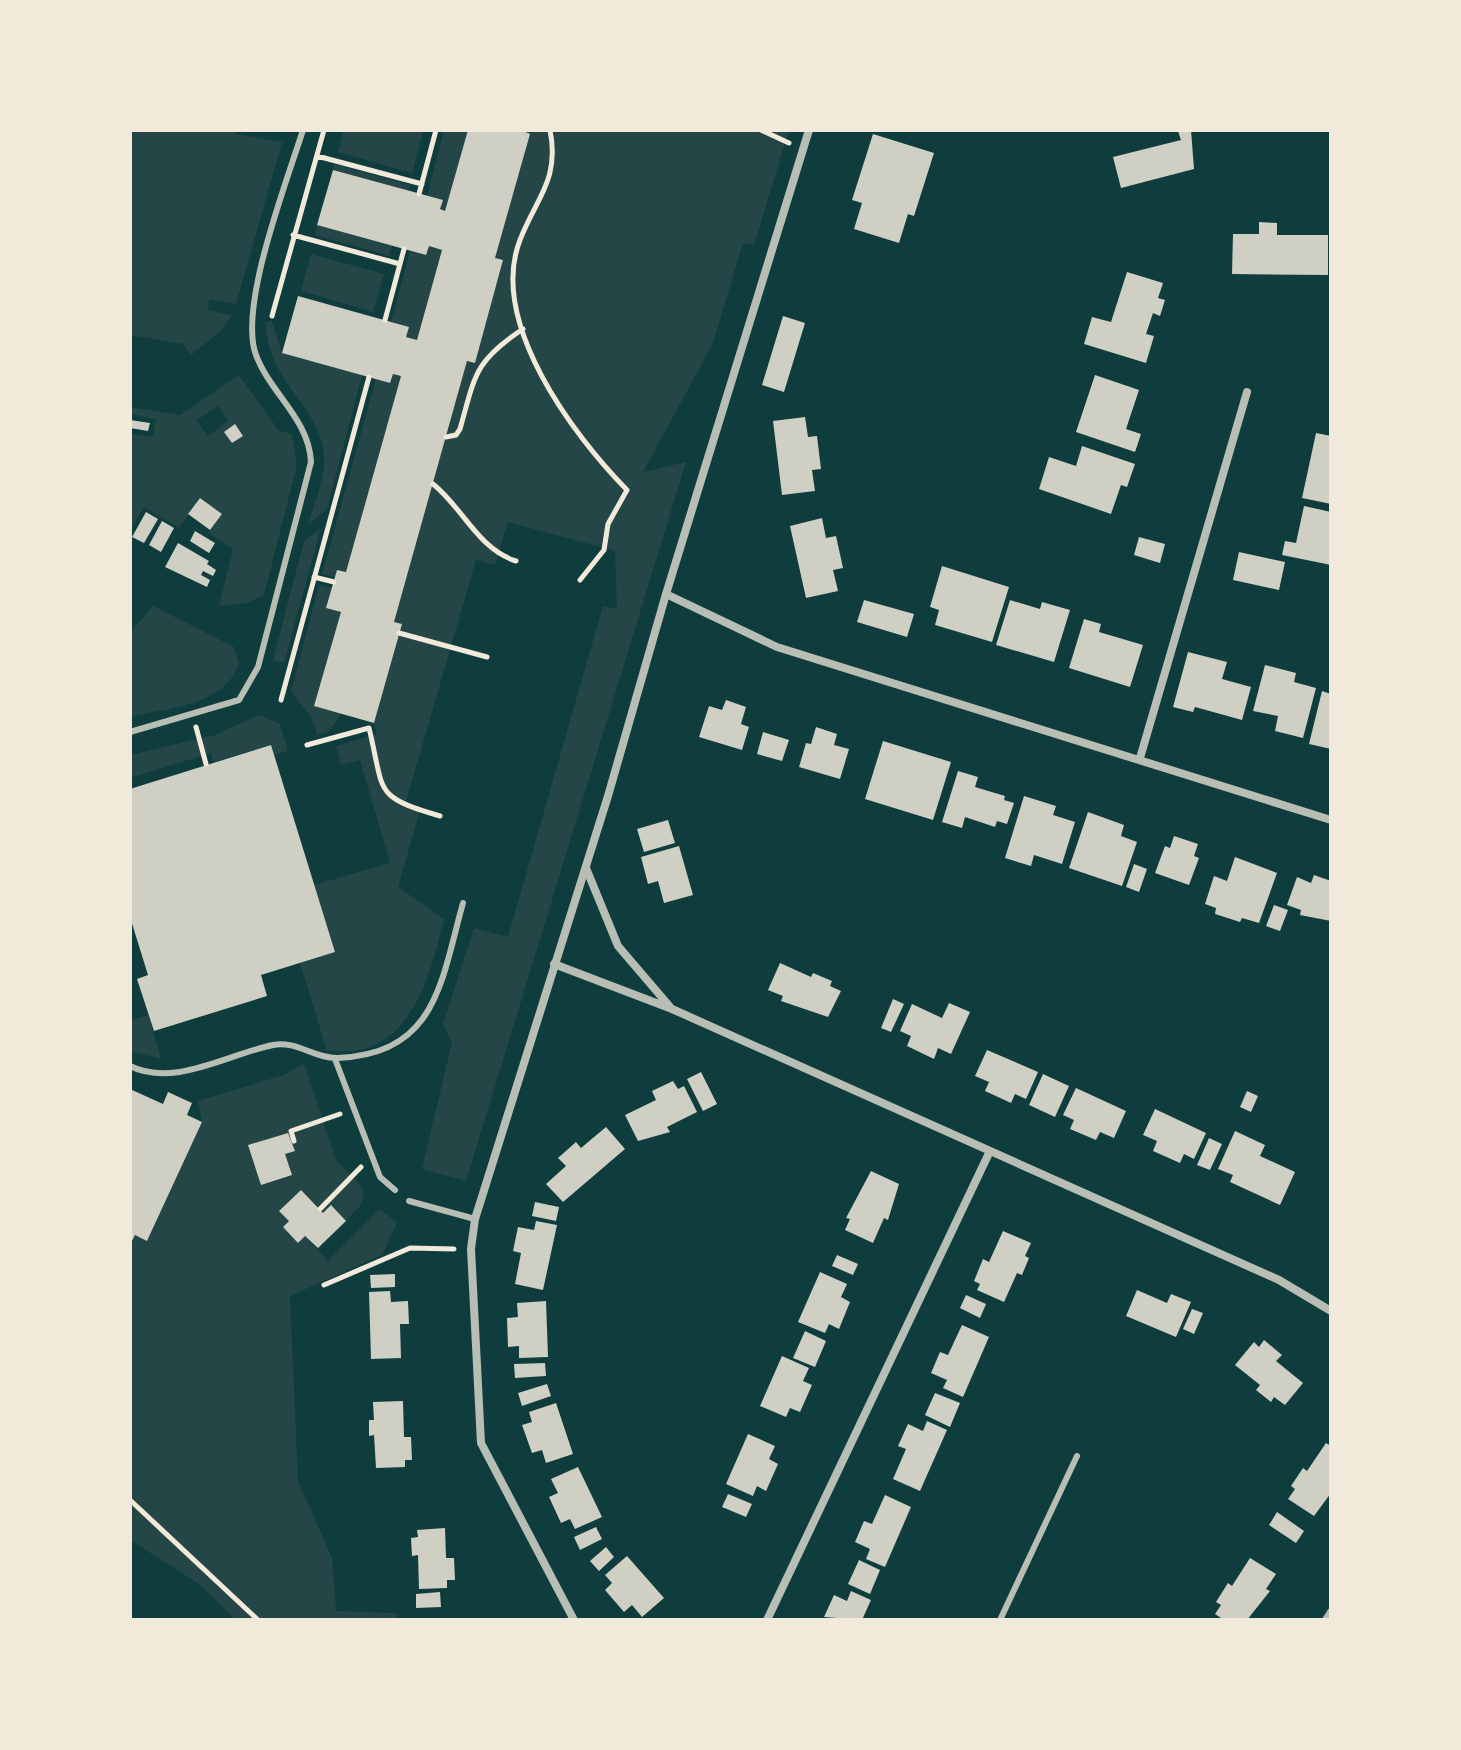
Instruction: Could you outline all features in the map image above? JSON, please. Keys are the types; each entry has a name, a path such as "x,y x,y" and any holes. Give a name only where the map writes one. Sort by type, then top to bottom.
{"street":[{"path":"574,1620 481,1443 471,1249 475,1219 586,868 666,594 809,130"},
{"path":"1140,758 1247,392"},
{"path":"666,594 777,647 1331,820"},
{"path":"586,868 618,946 672,1009"},
{"path":"554,964 672,1009 1279,1280 1331,1311"},
{"path":"767,1620 990,1151"},
{"path":"1326,1620 1331,1612"}],"lane":[{"path":"130,732 239,700 253,681 311,462 310,449 300,424 257,357 252,317 303,130"},
{"path":"130,1066 168,1073 283,1044 335,1059 391,1049 424,1018 437,995 463,903"},
{"path":"335,1059 382,1181 395,1190"},
{"path":"409,1201 475,1219"},
{"path":"1000,1620 1077,1456"}],"path":[{"path":"252,317 272,317 324,130"},
{"path":"419,194 436,130"},
{"path":"550,130 553,161 550,180 519,242 514,265 514,287 523,329 545,380 586,445 627,490 608,524 604,550 580,580"},
{"path":"761,130 802,149"},
{"path":"317,156 422,184"},
{"path":"274,230 400,264"},
{"path":"385,320 404,249"},
{"path":"446,437 456,435 460,429 484,358 523,329"},
{"path":"281,700 369,377"},
{"path":"433,484 450,498 481,541 498,555 516,561"},
{"path":"314,577 334,582"},
{"path":"399,633 487,657"},
{"path":"193,715 206,764"},
{"path":"307,745 369,728 385,793 398,804 440,816"},
{"path":"294,1141 291,1131 354,1109"},
{"path":"320,1209 372,1156"},
{"path":"324,1285 410,1248 471,1249"},
{"path":"130,1500 258,1620"}],"shaded area":[{"path":"130,130 237,130 237,134 282,142 236,304 209,299 208,310 232,315 224,328 191,355 183,344 130,335"},
{"path":"344,130 423,132 412,173 338,152"},
{"path":"444,130 468,130 445,211 440,209 442,200 427,196"},
{"path":"521,130 789,130 754,245 743,243 713,343 643,472 686,462 466,1181 422,1169 452,1042 443,1024 474,928 508,937 603,606 617,609 615,551 508,522 495,565 476,560 405,805 420,810 398,887 444,919 427,978 408,1016 379,1043 355,1051 327,1051 300,963 335,952 314,885 390,863 360,760 341,765 336,746 377,734 374,723 401,624 394,622 467,361 475,362 503,261 495,258 530,135"},
{"path":"334,164 410,185 408,191 333,170"},
{"path":"317,225 392,246 389,256 315,235"},
{"path":"429,246 442,250 417,340 406,337 408,327 391,322 410,251 425,255"},
{"path":"311,254 384,274 373,312 301,291"},
{"path":"272,321 282,353 362,375 327,509 308,525 323,472 323,445 307,411 275,362 268,343 266,322"},
{"path":"393,374 401,376 346,572 337,570 335,577 322,574 376,379 390,383"},
{"path":"239,375 279,431 292,434 297,465 264,595 247,603 219,606 233,549 208,533 222,514 200,498 179,528 144,507 130,531 130,434 153,437 156,419 130,414 130,407 180,415","holes":["218,406 228,421 208,436 197,420"]},
{"path":"321,528 284,663 273,660 304,541"},
{"path":"319,585 332,588 326,608 341,612 314,706 342,713 328,732 317,735 311,717 291,692"},
{"path":"153,606 234,647 239,664 221,689 208,697 130,717 130,633"},
{"path":"259,715 280,724 288,751 274,755 271,745 214,762 211,753 130,778 130,755 215,735"},
{"path":"148,1015 161,1059 130,1051 130,1016 132,1020"},
{"path":"304,1064 336,1160 362,1187 364,1195 360,1206 346,1221 323,1213 300,1190 280,1211 289,1221 283,1227 298,1242 305,1236 328,1261 380,1209 397,1223 382,1255 290,1296 298,1481 332,1558 336,1611 395,1613 400,1620 236,1620 199,1584 130,1540 130,1245 135,1235 148,1240 202,1122 198,1101 284,1075"}],"building":[{"path":"468,130 521,130 530,134 495,258 503,260 475,363 467,361 394,622 402,624 374,723 314,706 341,612 326,608 337,570 346,572 401,376 393,374 390,383 282,353 298,296 409,327 406,337 417,340 442,250 429,246 426,255 317,225 333,170 443,200 440,209 445,211"},
{"path":"1191,130 1194,169 1121,188 1113,157 1181,140 1178,131"},
{"path":"873,134 934,153 914,216 908,214 899,243 854,229 862,203 852,200"},
{"path":"1259,222 1277,223 1277,235 1328,235 1328,275 1232,274 1233,234 1259,234"},
{"path":"1127,272 1163,283 1158,298 1165,300 1160,316 1153,313 1146,334 1154,336 1146,363 1084,344 1092,317 1111,322"},
{"path":"783,316 805,323 784,392 762,385"},
{"path":"1095,375 1139,390 1126,429 1141,434 1135,452 1076,432"},
{"path":"805,417 808,437 817,436 821,469 812,470 815,491 782,495 773,421"},
{"path":"130,420 150,423 148,431 130,428"},
{"path":"235,424 243,436 232,443 224,432"},
{"path":"1316,433 1331,436 1331,504 1302,498"},
{"path":"1082,446 1135,464 1127,487 1121,485 1111,514 1039,489 1049,457 1076,466"},
{"path":"200,498 222,514 210,530 188,514"},
{"path":"1304,506 1331,512 1331,565 1282,555 1285,541 1296,543"},
{"path":"146,512 158,519 144,543 132,537"},
{"path":"822,518 826,538 836,536 843,568 833,570 838,591 806,598 790,526"},
{"path":"162,521 174,528 161,552 149,545"},
{"path":"195,531 215,543 209,553 190,541"},
{"path":"1139,537 1165,544 1160,563 1134,555"},
{"path":"178,543 209,561 207,564 216,570 213,576 203,571 201,575 210,580 207,587 165,567"},
{"path":"1239,552 1285,562 1279,590 1233,580"},
{"path":"942,566 1009,587 992,642 935,625 939,610 930,607"},
{"path":"864,600 914,614 907,637 857,622"},
{"path":"1010,600 1040,609 1042,602 1070,610 1054,662 996,645"},
{"path":"1084,619 1101,624 1099,632 1143,645 1130,687 1069,668"},
{"path":"1188,652 1227,662 1222,679 1251,687 1242,720 1195,707 1193,712 1173,707"},
{"path":"1265,665 1296,673 1294,682 1316,688 1303,738 1275,731 1278,716 1253,711"},
{"path":"1322,691 1331,694 1331,749 1309,744"},
{"path":"726,700 746,707 741,724 749,727 742,750 699,737 709,706 722,710"},
{"path":"816,727 837,734 834,745 849,749 840,779 799,767 806,743 811,744"},
{"path":"763,732 789,740 782,761 757,754"},
{"path":"883,741 951,762 933,820 865,799"},
{"path":"271,745 335,952 261,975 267,996 154,1031 137,979 148,975 130,917 130,789"},
{"path":"958,771 978,777 975,787 1005,796 1004,800 1014,803 1007,824 997,821 995,827 965,817 962,828 942,822"},
{"path":"1024,796 1056,806 1053,815 1075,822 1062,864 1034,855 1031,866 1005,858"},
{"path":"1088,812 1124,825 1121,836 1137,842 1122,886 1069,868"},
{"path":"668,820 675,843 644,852 637,829"},
{"path":"1174,836 1198,844 1194,856 1199,858 1189,885 1155,873 1165,846 1170,848"},
{"path":"679,846 693,895 664,903 658,881 648,884 641,857"},
{"path":"1235,857 1277,873 1259,923 1242,918 1240,922 1215,914 1216,908 1205,904 1214,876 1227,881"},
{"path":"1134,864 1147,869 1139,892 1126,887"},
{"path":"1314,875 1331,881 1331,921 1300,915 1301,910 1287,905 1297,877 1311,883"},
{"path":"1274,905 1288,910 1280,931 1266,926"},
{"path":"780,963 811,977 813,973 832,981 830,986 841,991 828,1017 781,1001 783,996 768,990"},
{"path":"893,999 904,1004 891,1032 881,1028"},
{"path":"949,1003 970,1012 951,1054 938,1048 934,1059 907,1046 911,1036 900,1031 912,1004 942,1018"},
{"path":"987,1050 1038,1072 1026,1099 1015,1094 1011,1103 985,1091 989,1082 975,1076"},
{"path":"701,1072 717,1104 703,1111 687,1079"},
{"path":"1043,1074 1069,1086 1055,1117 1029,1105"},
{"path":"673,1081 678,1089 684,1086 697,1112 667,1127 670,1132 638,1141 625,1115 656,1100 652,1091"},
{"path":"1076,1088 1126,1111 1114,1138 1100,1132 1096,1140 1070,1129 1074,1120 1063,1115"},
{"path":"130,1089 163,1104 168,1092 192,1103 187,1115 202,1122 147,1241 135,1235 130,1245"},
{"path":"1247,1091 1258,1096 1251,1112 1240,1107"},
{"path":"1155,1109 1206,1133 1194,1159 1184,1154 1180,1163 1153,1151 1157,1141 1143,1135"},
{"path":"606,1127 625,1149 563,1202 546,1184 566,1166 558,1158 576,1142 581,1148"},
{"path":"1235,1131 1265,1145 1260,1156 1295,1172 1280,1205 1230,1182 1233,1175 1218,1169"},
{"path":"288,1133 295,1151 285,1154 292,1175 261,1185 248,1145"},
{"path":"1209,1138 1222,1144 1210,1170 1197,1165"},
{"path":"871,1171 899,1184 888,1220 884,1218 873,1243 845,1230 850,1219 846,1218"},
{"path":"301,1190 323,1213 331,1205 346,1221 318,1248 305,1236 298,1243 283,1227 289,1221 279,1211"},
{"path":"535,1202 559,1207 556,1221 532,1216"},
{"path":"536,1221 557,1225 543,1290 515,1284 521,1253 513,1251 518,1227 534,1230"},
{"path":"1003,1231 1031,1243 1022,1275 1017,1273 1004,1302 977,1290 980,1284 974,1281 983,1259 989,1262"},
{"path":"837,1255 858,1264 853,1275 832,1266"},
{"path":"820,1272 847,1284 841,1297 850,1302 839,1329 829,1324 825,1333 798,1322"},
{"path":"395,1274 395,1287 371,1288 370,1275"},
{"path":"1137,1290 1167,1303 1171,1294 1191,1302 1176,1337 1126,1316"},
{"path":"390,1291 391,1302 408,1301 409,1324 400,1324 401,1358 371,1359 369,1292"},
{"path":"966,1295 986,1304 980,1318 960,1308"},
{"path":"546,1301 548,1357 519,1358 519,1346 508,1347 507,1318 518,1317 517,1303"},
{"path":"1192,1309 1203,1313 1194,1334 1183,1329"},
{"path":"962,1325 989,1337 963,1397 943,1388 947,1380 931,1373 940,1352 948,1355"},
{"path":"805,1331 826,1341 815,1367 793,1358"},
{"path":"1264,1340 1282,1355 1276,1361 1303,1383 1285,1405 1274,1397 1271,1402 1256,1390 1260,1385 1235,1365 1254,1342 1259,1347"},
{"path":"782,1356 809,1368 803,1381 812,1385 800,1412 790,1408 786,1417 760,1406"},
{"path":"545,1363 546,1376 515,1378 514,1364"},
{"path":"547,1384 551,1396 522,1406 518,1393"},
{"path":"935,1393 960,1403 950,1427 925,1415"},
{"path":"403,1401 404,1437 411,1437 412,1460 405,1460 405,1467 376,1468 374,1435 369,1436 369,1420 374,1420 373,1402"},
{"path":"556,1403 573,1454 546,1463 542,1450 532,1453 522,1425 532,1422 529,1412"},
{"path":"927,1421 947,1430 920,1491 893,1479 906,1449 898,1446 908,1424 923,1431"},
{"path":"748,1434 775,1446 769,1459 778,1464 766,1491 757,1486 753,1496 726,1484"},
{"path":"1326,1443 1331,1446 1331,1493 1314,1516 1288,1499 1295,1489 1291,1486 1303,1468 1307,1471"},
{"path":"578,1467 602,1517 575,1529 570,1519 561,1523 549,1497 558,1493 551,1479"},
{"path":"728,1494 752,1504 746,1517 722,1507"},
{"path":"885,1495 911,1507 885,1567 866,1559 870,1549 855,1542 864,1521 872,1524"},
{"path":"1277,1512 1304,1531 1296,1543 1269,1525"},
{"path":"596,1527 602,1539 580,1550 574,1537"},
{"path":"445,1528 446,1558 454,1558 455,1580 447,1580 447,1588 419,1589 418,1555 412,1556 411,1538 418,1537 417,1530"},
{"path":"606,1547 614,1557 599,1571 590,1561"},
{"path":"627,1556 664,1598 642,1617 632,1605 624,1612 605,1590 612,1583 605,1575"},
{"path":"1250,1558 1276,1574 1266,1589 1270,1591 1247,1620 1224,1620 1215,1614 1221,1605 1216,1602 1228,1583 1232,1586"},
{"path":"859,1560 880,1570 870,1594 848,1584"},
{"path":"851,1591 871,1600 862,1620 824,1617 834,1595 847,1601"},
{"path":"440,1592 441,1607 416,1608 416,1594"}]}
